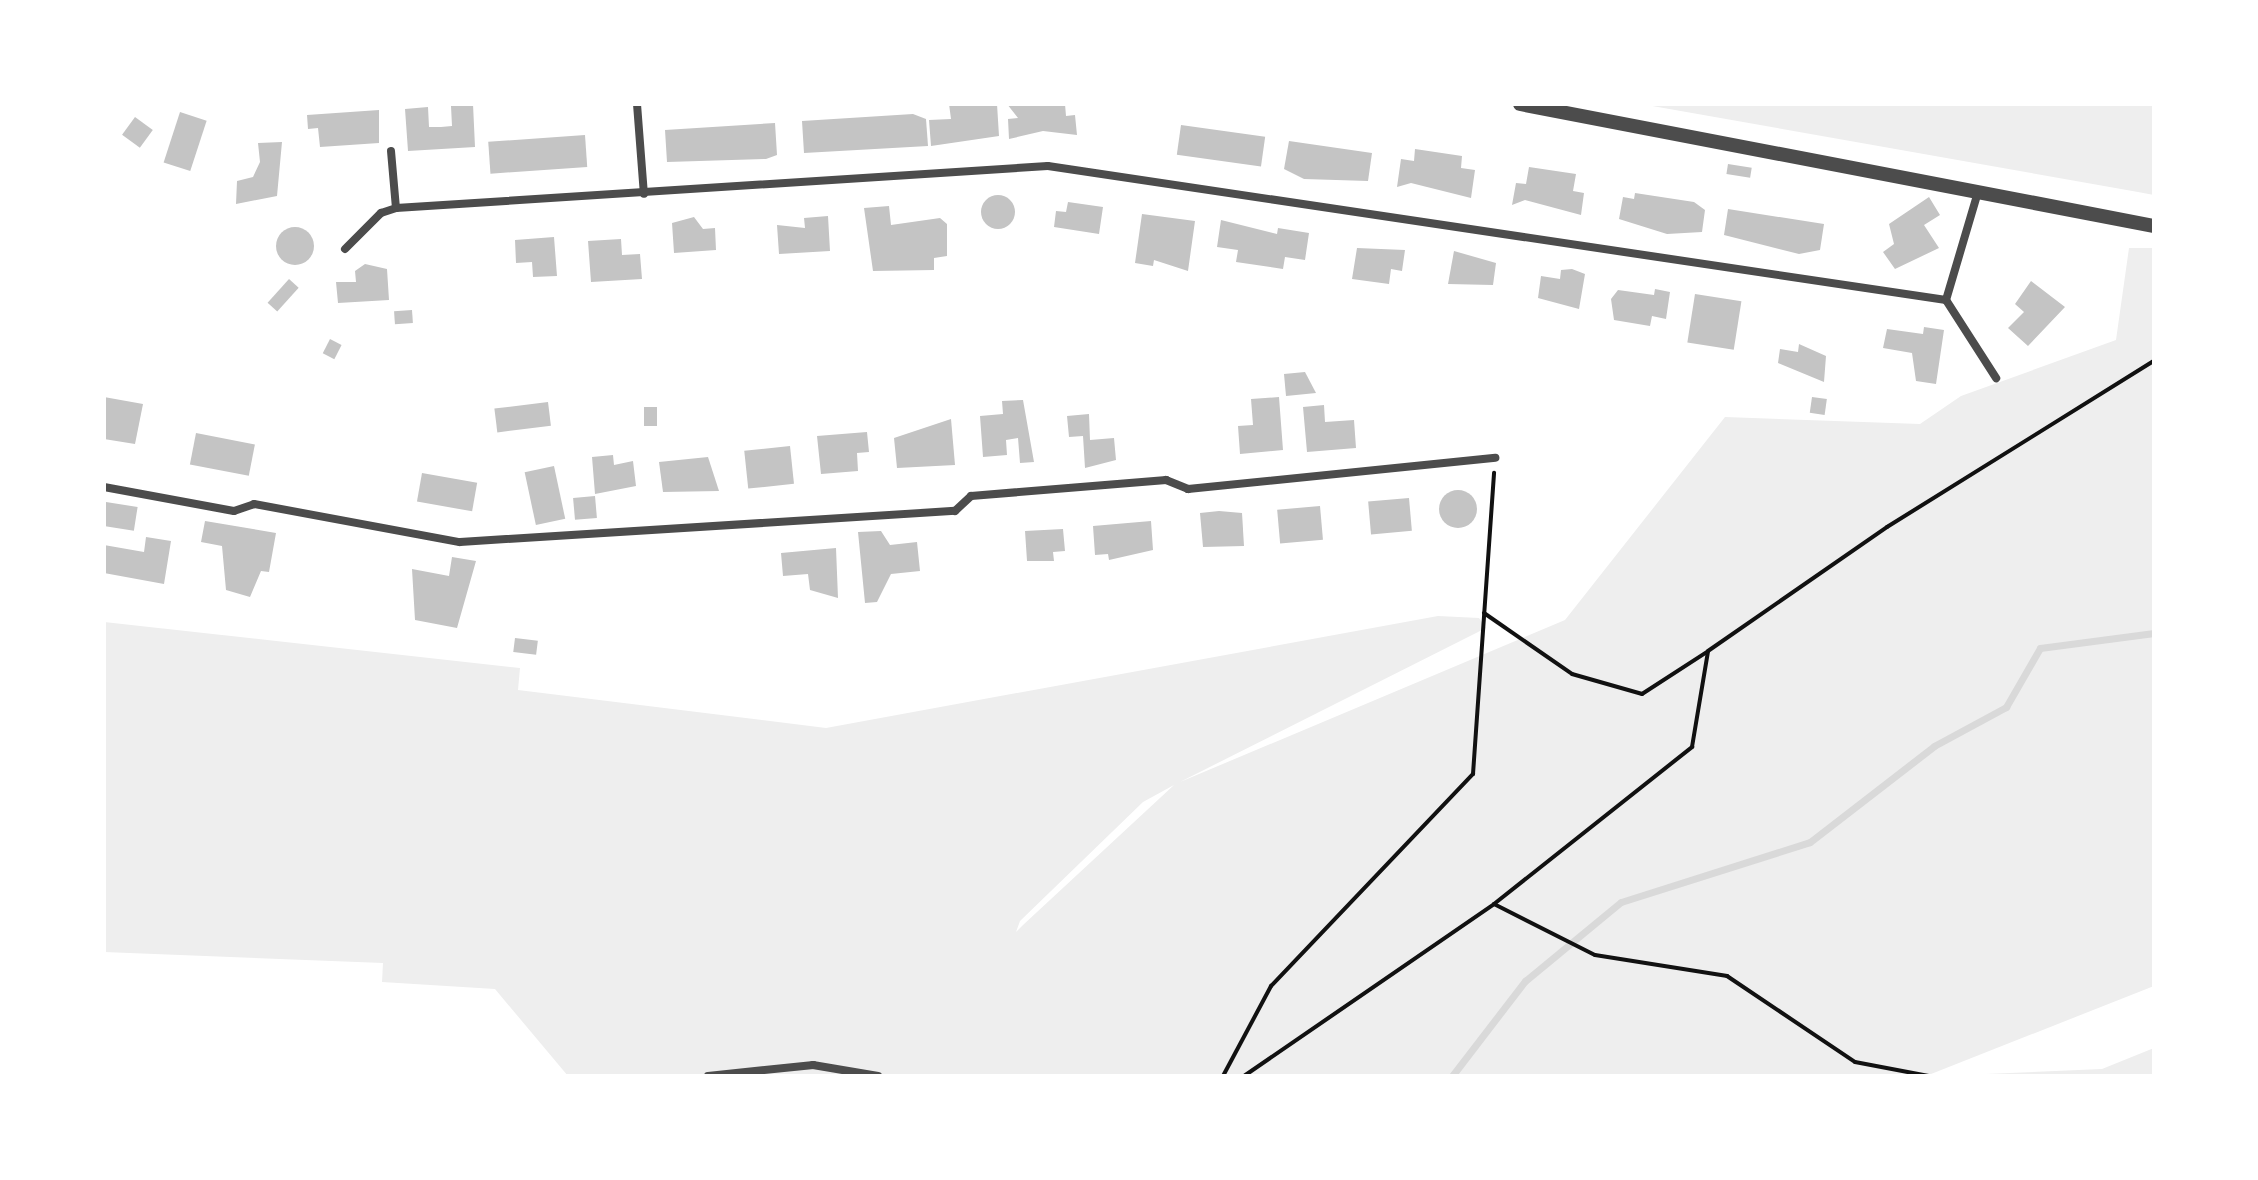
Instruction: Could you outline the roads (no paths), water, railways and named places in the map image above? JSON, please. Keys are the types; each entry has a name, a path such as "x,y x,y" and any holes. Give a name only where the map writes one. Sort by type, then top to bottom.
{"street":[{"path":"637,104 644,194"},
{"path":"1520,104 2154,226"},
{"path":"391,151 396,208"},
{"path":"345,249 381,213 396,208 1048,166 1946,300 1996,378"},
{"path":"1946,300 1978,192"},
{"path":"104,487 234,511 254,504 460,542 955,511 971,496 1166,480 1188,489 1495,458"},
{"path":"708,1076 813,1065 878,1076"}],"waterway":[{"path":"1452,1076 1525,981 1621,902 1810,842 1934,746 2006,707 2040,648 2154,633"}]}
